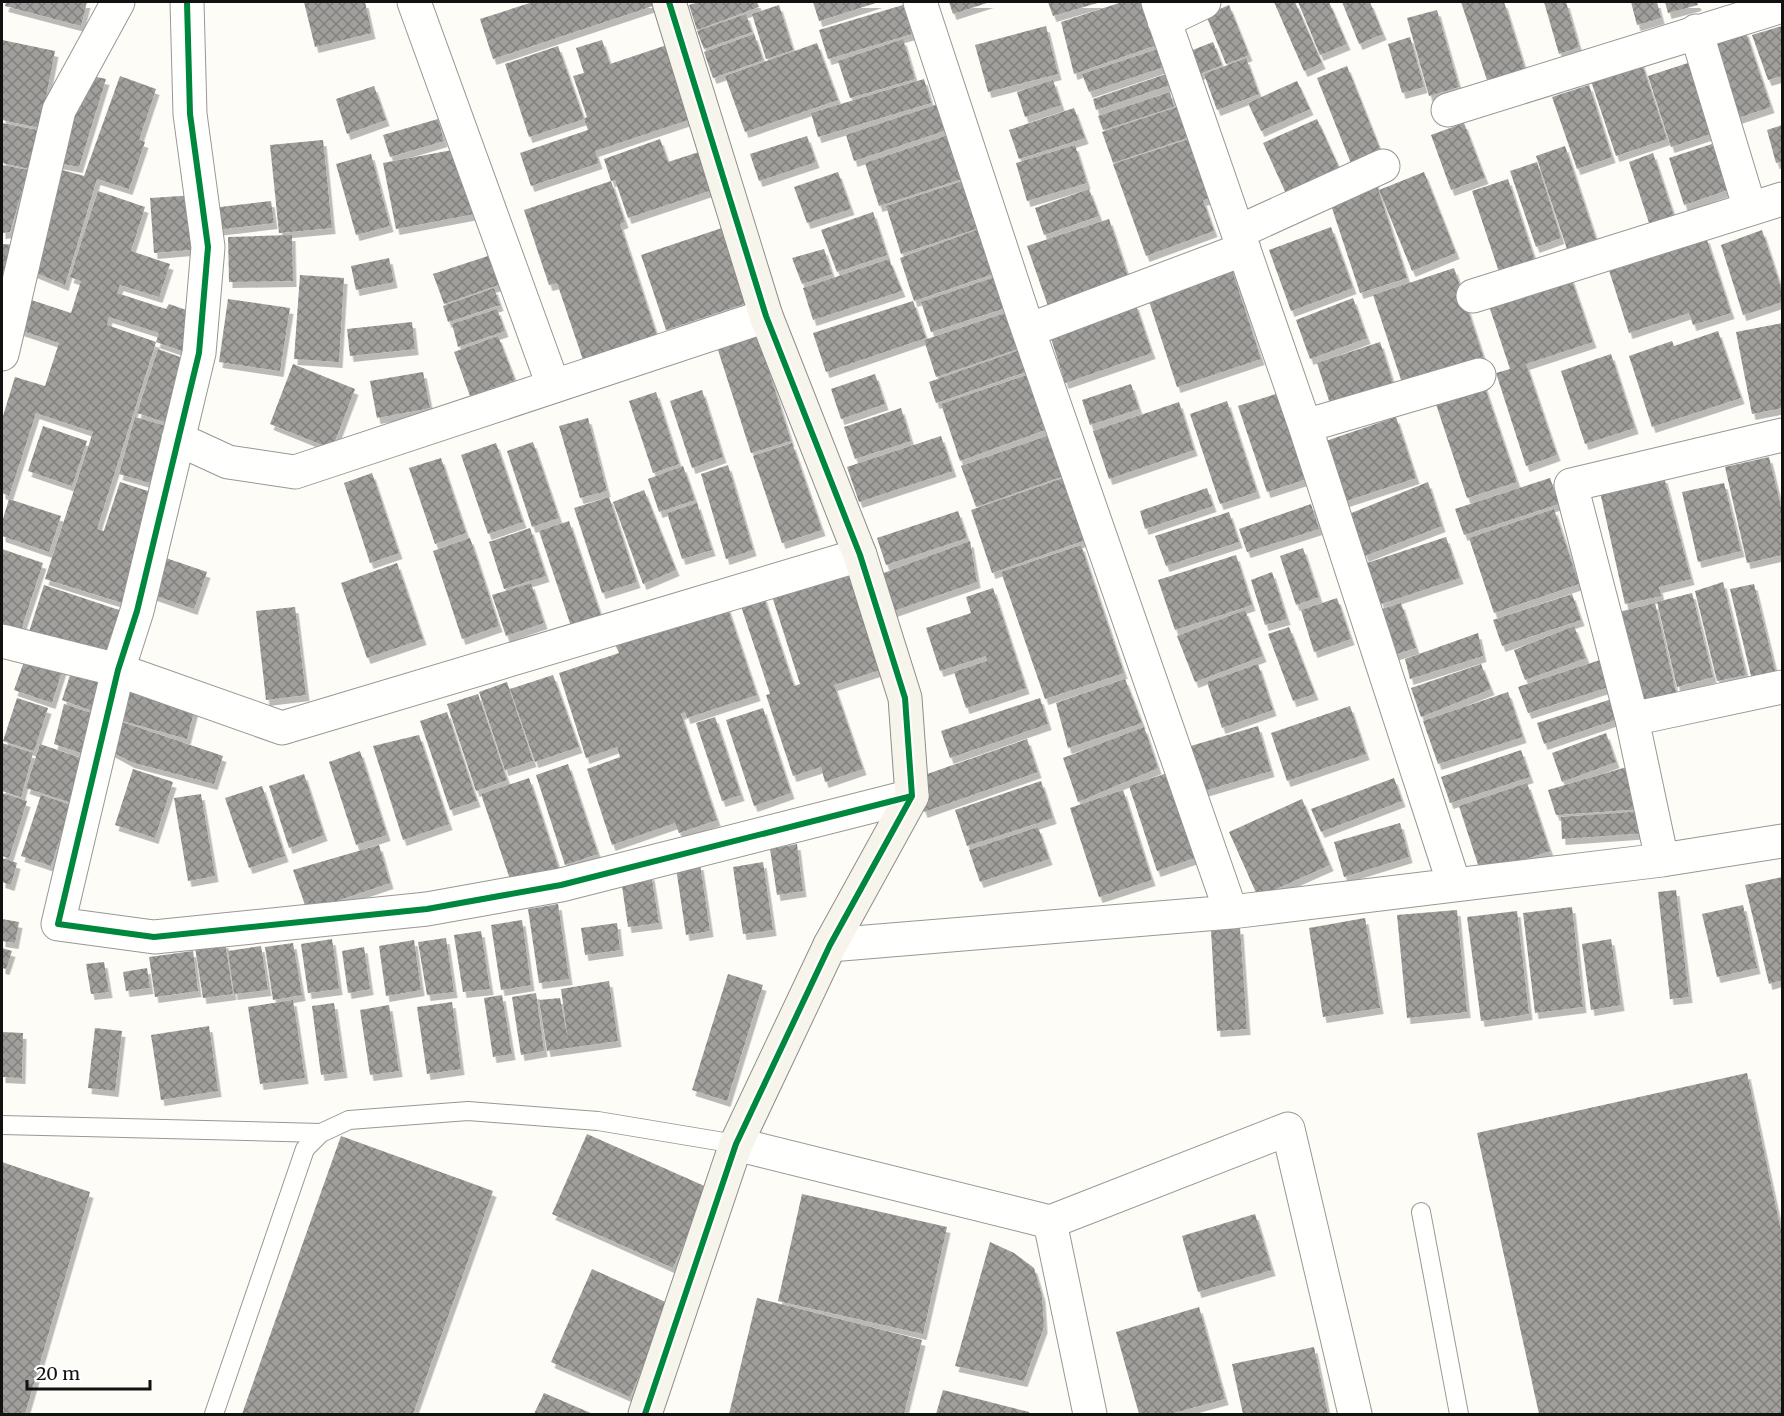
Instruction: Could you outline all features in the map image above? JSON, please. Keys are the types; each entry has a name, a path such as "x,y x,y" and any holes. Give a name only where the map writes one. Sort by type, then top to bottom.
{"street":[{"path":"2,354 59,110 118,2"},
{"path":"187,2 190,114 208,247 199,353 137,611 118,670 58,924 154,937 427,909 561,885 912,796"},
{"path":"414,2 553,385"},
{"path":"645,1414 736,1144 830,945 912,796 905,698 860,555 766,316 669,2"},
{"path":"920,2 1029,330 1231,912"},
{"path":"1203,2 1161,11 1305,426 1454,884"},
{"path":"1448,110 1782,6"},
{"path":"1696,31 1749,209"},
{"path":"1029,330 1241,241 1383,166"},
{"path":"1473,297 1782,199"},
{"path":"178,439 228,462 296,472 766,316"},
{"path":"1305,426 1479,375"},
{"path":"1662,860 1632,719 1571,485 1782,435"},
{"path":"2,641 118,670 282,728 860,555"},
{"path":"1632,719 1782,687"},
{"path":"830,945 1231,912 1662,860 1782,841"},
{"path":"736,1144 1050,1222 1288,1129 1355,1414"},
{"path":"1050,1222 1090,1414"}],"lane":[{"path":"214,1414 305,1149 321,1133 349,1120 468,1112 598,1122 736,1144"},
{"path":"2,1125 321,1133"},
{"path":"1421,1212 1459,1414"}],"building":[{"path":"6,2 87,2 81,26 5,6"},
{"path":"304,2 365,2 372,33 315,47"},
{"path":"533,2 652,2 653,6 493,59 480,19"},
{"path":"699,2 757,2 759,7 697,30 689,5"},
{"path":"813,2 879,2 819,21"},
{"path":"949,2 990,2 953,14"},
{"path":"1048,2 1101,2 1053,16"},
{"path":"1122,2 1143,2 1157,45 1074,74 1061,22"},
{"path":"1274,2 1295,2 1322,63 1304,71"},
{"path":"1298,2 1329,2 1347,44 1320,55"},
{"path":"1342,2 1370,2 1383,34 1359,44"},
{"path":"1461,2 1504,2 1526,72 1488,83"},
{"path":"1544,2 1566,2 1579,47 1559,54"},
{"path":"1631,2 1657,2 1661,18 1637,25"},
{"path":"1665,2 1697,2 1698,5 1668,13"},
{"path":"779,5 793,50 766,59 752,14"},
{"path":"903,5 912,34 828,59 819,30"},
{"path":"1229,5 1249,55 1226,64 1206,15"},
{"path":"1437,10 1459,87 1429,96 1407,18"},
{"path":"746,14 752,32 704,49 697,31"},
{"path":"1046,26 1058,74 988,92 975,45"},
{"path":"1782,26 1782,76 1768,80 1752,35"},
{"path":"1745,30 1771,107 1732,120 1706,42"},
{"path":"754,34 763,60 713,78 704,52"},
{"path":"1410,37 1424,87 1402,93 1388,44"},
{"path":"903,39 915,79 850,98 838,61"},
{"path":"2,40 55,51 40,128 2,120"},
{"path":"602,40 610,64 667,45 691,119 595,151 599,163 531,186 520,153 588,130 584,119 587,117 573,76 584,73 576,48"},
{"path":"1213,42 1222,65 1190,78 1180,55"},
{"path":"817,43 838,100 745,132 725,76"},
{"path":"558,46 584,119 529,137 505,64"},
{"path":"1158,49 1164,67 1089,92 1082,74"},
{"path":"1246,58 1259,94 1217,110 1204,74"},
{"path":"1640,58 1667,139 1616,156 1589,75"},
{"path":"1691,62 1714,133 1671,147 1648,76"},
{"path":"1347,66 1382,154 1352,166 1317,78"},
{"path":"83,74 106,79 79,167 53,162"},
{"path":"1166,74 1170,85 1096,110 1093,99"},
{"path":"120,76 156,89 139,140 145,142 129,189 97,179 65,285 31,271 52,167 84,176"},
{"path":"924,79 931,103 818,137 811,113"},
{"path":"1053,80 1061,105 1025,117 1017,92"},
{"path":"1297,81 1310,109 1261,131 1248,103"},
{"path":"1589,85 1612,157 1577,169 1552,97"},
{"path":"374,86 386,120 347,134 336,99"},
{"path":"1170,92 1174,107 1103,130 1098,116"},
{"path":"944,102 953,128 854,161 846,135"},
{"path":"1177,107 1187,138 1113,163 1102,132"},
{"path":"1074,108 1085,138 1019,159 1009,130"},
{"path":"438,119 444,141 390,157 383,135"},
{"path":"1317,119 1342,174 1288,198 1263,143"},
{"path":"2,123 42,131 35,170 2,163"},
{"path":"1464,123 1485,178 1451,190 1431,135"},
{"path":"1782,125 1782,162 1776,163 1767,130"},
{"path":"954,133 968,177 879,206 865,163"},
{"path":"807,136 816,162 759,181 750,154"},
{"path":"660,139 668,162 702,151 715,189 628,218 615,180 611,181 604,159"},
{"path":"1189,139 1209,198 1203,200 1214,231 1146,256 1113,164"},
{"path":"323,140 332,228 279,233 270,145"},
{"path":"1712,144 1728,190 1684,205 1669,158"},
{"path":"1075,145 1087,183 1027,201 1016,163"},
{"path":"1565,146 1596,239 1567,249 1536,156"},
{"path":"463,148 480,213 396,229 383,163"},
{"path":"1653,153 1677,225 1652,232 1629,162"},
{"path":"371,154 390,226 356,235 336,164"},
{"path":"1537,162 1561,238 1536,247 1510,171"},
{"path":"2,165 28,170 10,232 2,233"},
{"path":"838,172 851,209 807,223 794,187"},
{"path":"1424,172 1456,253 1412,271 1379,190"},
{"path":"969,179 985,226 901,254 886,206"},
{"path":"1508,179 1535,260 1502,281 1472,191"},
{"path":"1375,180 1407,278 1360,293 1328,196"},
{"path":"611,181 625,222 620,224 658,339 584,363 557,283 549,285 524,210"},
{"path":"1089,189 1099,216 1044,235 1035,208"},
{"path":"98,191 145,207 131,251 170,264 159,297 120,285 117,293 166,309 169,304 198,314 185,352 156,342 97,529 104,531 120,482 157,494 132,606 45,579 93,432 36,413 9,496 2,493 2,419 15,377 45,386 59,343 5,325 16,295 71,313 81,281 70,277","holes":["109,317 159,333 156,342 107,325"]},
{"path":"197,195 200,249 154,253 150,198"},
{"path":"271,201 274,223 215,230 212,208"},
{"path":"873,212 887,255 837,272 821,230"},
{"path":"1109,219 1129,279 1048,306 1027,246"},
{"path":"987,226 1002,271 914,301 900,258"},
{"path":"1331,227 1353,288 1291,311 1269,250"},
{"path":"722,228 747,303 666,330 641,255"},
{"path":"1762,230 1782,291 1782,302 1743,315 1721,245"},
{"path":"292,235 293,281 229,282 228,237"},
{"path":"1706,237 1731,313 1693,325 1689,313 1629,333 1606,261"},
{"path":"2,244 15,245 6,272 2,271"},
{"path":"824,249 832,274 802,284 792,258"},
{"path":"491,255 501,284 444,304 433,274"},
{"path":"389,258 394,282 356,290 351,266"},
{"path":"889,259 902,291 813,320 803,288"},
{"path":"1230,264 1261,359 1177,387 1146,292"},
{"path":"1454,268 1486,365 1405,392 1373,295"},
{"path":"300,275 344,278 339,362 294,359"},
{"path":"1001,275 1012,306 931,332 921,302"},
{"path":"1570,275 1593,342 1526,364 1557,455 1526,466 1496,373 1510,369 1487,300"},
{"path":"494,288 500,305 448,322 443,306"},
{"path":"1353,298 1367,338 1310,359 1296,320"},
{"path":"228,299 290,308 280,371 219,362"},
{"path":"913,301 926,338 826,372 813,333"},
{"path":"1135,303 1152,353 1065,383 1049,332"},
{"path":"497,309 505,331 458,347 452,324"},
{"path":"1017,309 1030,345 936,377 924,340"},
{"path":"412,322 415,349 350,356 347,329"},
{"path":"1782,323 1782,408 1752,414 1736,332"},
{"path":"1718,331 1741,398 1652,427 1629,356 1672,341 1674,346"},
{"path":"757,334 791,441 751,453 717,347"},
{"path":"498,336 515,380 470,396 454,352"},
{"path":"1380,342 1395,389 1332,410 1317,363"},
{"path":"1025,348 1034,369 936,403 929,382"},
{"path":"158,349 191,361 170,424 137,413"},
{"path":"1611,354 1635,428 1585,444 1561,371"},
{"path":"293,364 355,389 332,449 270,424"},
{"path":"1042,370 1056,426 960,461 941,404"},
{"path":"423,372 430,408 377,418 370,381"},
{"path":"875,374 885,404 841,419 831,389"},
{"path":"1482,379 1517,482 1467,498 1433,395"},
{"path":"1131,384 1139,409 1090,425 1082,400"},
{"path":"702,390 723,457 692,468 670,401"},
{"path":"656,392 679,464 653,473 629,401"},
{"path":"1279,393 1307,479 1267,492 1238,406"},
{"path":"1227,401 1257,492 1220,504 1190,414"},
{"path":"1179,402 1194,450 1109,479 1093,431"},
{"path":"901,408 911,441 855,459 844,427"},
{"path":"135,417 173,428 157,485 119,474"},
{"path":"1396,417 1416,478 1340,503 1320,443"},
{"path":"588,418 607,491 580,498 559,426"},
{"path":"43,426 87,441 72,486 28,471"},
{"path":"1058,432 1072,473 976,507 961,466"},
{"path":"941,436 953,471 859,502 847,467"},
{"path":"533,442 559,518 532,527 507,451"},
{"path":"496,443 523,522 488,534 461,455"},
{"path":"792,443 822,530 782,543 753,456"},
{"path":"1769,457 1782,511 1782,555 1747,563 1725,467"},
{"path":"441,458 466,533 435,544 409,468"},
{"path":"728,465 753,550 726,559 701,474"},
{"path":"683,466 695,500 659,512 648,479"},
{"path":"372,473 399,553 370,563 344,483"},
{"path":"1072,475 1094,537 992,573 971,510"},
{"path":"1664,477 1691,579 1659,587 1661,596 1625,604 1600,492"},
{"path":"1550,478 1559,504 1464,535 1455,509"},
{"path":"1428,482 1442,526 1365,556 1349,514"},
{"path":"1724,483 1741,551 1698,562 1682,492"},
{"path":"1207,488 1213,506 1145,529 1140,511"},
{"path":"644,490 676,570 643,584 613,502"},
{"path":"609,497 637,582 602,593 574,508"},
{"path":"9,499 61,516 49,552 2,536 2,522"},
{"path":"697,503 712,550 682,559 667,513"},
{"path":"1311,504 1319,529 1247,552 1239,529"},
{"path":"1554,509 1579,584 1494,613 1469,538"},
{"path":"958,511 967,538 886,565 877,538"},
{"path":"1229,512 1239,542 1166,566 1155,536"},
{"path":"569,521 601,616 571,626 539,531"},
{"path":"530,528 546,576 504,589 489,542"},
{"path":"1446,537 1460,578 1381,604 1367,563"},
{"path":"470,538 499,626 462,639 433,551"},
{"path":"970,541 977,582 885,614 873,577"},
{"path":"1081,545 1124,673 1045,699 1001,572"},
{"path":"1303,548 1319,597 1296,605 1280,556"},
{"path":"2,549 43,563 20,633 2,627"},
{"path":"1236,555 1252,605 1175,630 1158,580"},
{"path":"160,556 207,572 194,609 148,593"},
{"path":"397,563 423,639 367,658 341,583"},
{"path":"849,567 883,669 834,685 863,769 825,782 821,767 793,776 766,695 770,694 740,603 763,595 794,686 800,684 771,593"},
{"path":"1272,572 1287,619 1265,625 1251,580"},
{"path":"1723,582 1746,675 1717,681 1695,591"},
{"path":"531,583 544,623 506,636 492,595"},
{"path":"1754,584 1776,674 1752,680 1730,589"},
{"path":"44,585 125,612 110,655 28,635"},
{"path":"993,588 1026,688 966,708 954,672 987,661 986,656 940,671 926,628 971,613 966,597"},
{"path":"1692,593 1713,677 1677,687 1657,602"},
{"path":"1572,594 1581,620 1502,646 1493,620"},
{"path":"1337,598 1351,639 1314,652 1301,610"},
{"path":"725,600 757,695 687,718 685,712 681,714 717,820 679,833 675,823 612,845 587,769 620,757 617,747 586,758 559,673 619,653 615,644"},
{"path":"1401,603 1416,648 1390,656 1376,611"},
{"path":"1655,603 1678,701 1642,710 1619,612"},
{"path":"295,607 306,695 266,700 256,611"},
{"path":"1245,610 1263,656 1195,682 1177,636"},
{"path":"1574,626 1586,658 1525,680 1514,650"},
{"path":"1289,627 1315,694 1293,701 1268,634"},
{"path":"1478,633 1483,656 1410,679 1405,659"},
{"path":"27,653 64,665 52,703 14,690"},
{"path":"1606,658 1615,685 1528,713 1518,687"},
{"path":"1258,664 1273,710 1222,728 1207,682"},
{"path":"1481,664 1491,689 1421,717 1411,688"},
{"path":"73,666 110,678 98,713 62,700"},
{"path":"553,675 579,747 535,762 510,689"},
{"path":"1125,679 1142,723 1068,748 1056,703"},
{"path":"507,682 533,761 505,770 479,692"},
{"path":"128,685 196,704 187,739 119,720"},
{"path":"1508,692 1523,737 1438,764 1423,721"},
{"path":"478,694 507,780 476,791 447,704"},
{"path":"17,698 48,708 34,751 3,741"},
{"path":"1040,698 1048,724 950,758 941,731"},
{"path":"1615,698 1621,718 1544,744 1537,723"},
{"path":"64,704 100,716 90,756 54,744"},
{"path":"1350,706 1366,754 1287,781 1271,733"},
{"path":"763,708 791,793 754,806 726,720"},
{"path":"447,712 477,801 450,810 420,721"},
{"path":"715,717 741,795 722,801 696,723"},
{"path":"122,722 223,756 214,784 131,762 107,749"},
{"path":"1258,726 1271,771 1197,793 1184,748"},
{"path":"1144,727 1158,768 1078,802 1063,758"},
{"path":"1606,733 1616,762 1562,782 1552,753"},
{"path":"419,735 449,824 403,840 373,746"},
{"path":"1027,739 1038,772 924,812 913,779"},
{"path":"2,743 33,753 21,797 2,791"},
{"path":"40,744 87,760 78,805 26,788"},
{"path":"1521,750 1530,777 1450,803 1441,777"},
{"path":"360,751 387,835 356,845 329,762"},
{"path":"568,764 598,854 565,865 536,775"},
{"path":"1630,766 1642,809 1556,815 1548,790"},
{"path":"133,769 173,782 155,838 115,825"},
{"path":"1170,772 1198,857 1157,871 1129,786"},
{"path":"304,774 324,835 289,848 269,786"},
{"path":"529,778 560,872 513,888 481,794"},
{"path":"1394,778 1402,801 1321,832 1311,809"},
{"path":"1041,781 1053,818 967,846 955,810"},
{"path":"1527,783 1550,851 1481,874 1459,806"},
{"path":"262,786 285,856 249,868 225,798"},
{"path":"1123,790 1152,880 1099,897 1070,808"},
{"path":"2,793 27,801 9,858 2,856"},
{"path":"201,794 215,876 188,881 174,798"},
{"path":"41,795 71,805 51,866 21,856"},
{"path":"1302,799 1330,865 1258,897 1229,832"},
{"path":"1645,811 1647,833 1562,839 1561,817"},
{"path":"1400,823 1409,857 1344,877 1334,842"},
{"path":"1038,827 1049,859 980,882 969,850"},
{"path":"797,844 803,891 777,895 770,849"},
{"path":"379,845 390,883 307,911 293,870"},
{"path":"2,858 17,863 11,885 2,882"},
{"path":"763,862 773,930 743,934 733,867"},
{"path":"700,864 710,931 686,935 676,868"},
{"path":"651,874 659,923 628,927 621,879"},
{"path":"1782,877 1782,980 1769,984 1745,885"},
{"path":"1676,890 1689,997 1670,999 1658,892"},
{"path":"558,904 569,979 539,983 528,909"},
{"path":"1743,905 1757,968 1717,977 1702,914"},
{"path":"1572,907 1583,1007 1535,1013 1523,913"},
{"path":"1457,910 1467,1012 1407,1018 1397,915"},
{"path":"1517,911 1529,1014 1481,1021 1467,917"},
{"path":"1365,918 1380,1008 1323,1017 1309,928"},
{"path":"2,919 19,922 15,943 2,941"},
{"path":"522,920 531,985 501,990 491,925"},
{"path":"617,923 620,950 585,955 581,928"},
{"path":"1240,928 1247,1029 1217,1031 1211,931"},
{"path":"481,931 490,989 463,992 454,935"},
{"path":"446,938 454,992 427,995 418,942"},
{"path":"332,939 339,989 308,993 301,944"},
{"path":"1611,939 1621,1005 1591,1010 1582,944"},
{"path":"414,940 421,990 386,996 379,946"},
{"path":"225,942 233,994 203,998 195,947"},
{"path":"293,943 302,995 273,1000 265,947"},
{"path":"261,946 268,990 234,994 228,951"},
{"path":"364,947 370,989 348,993 342,951"},
{"path":"2,948 12,951 6,969 2,968"},
{"path":"193,951 198,991 155,997 149,957"},
{"path":"104,962 109,992 91,994 86,964"},
{"path":"147,968 150,988 126,991 123,972"},
{"path":"728,974 763,985 727,1101 692,1090"},
{"path":"609,981 618,1041 547,1051 539,1000 560,998 568,1040 561,989"},
{"path":"536,993 544,1051 521,1055 512,997"},
{"path":"502,995 512,1054 493,1057 484,998"},
{"path":"293,1000 305,1078 260,1084 248,1007"},
{"path":"452,1002 461,1069 427,1074 417,1007"},
{"path":"334,1003 344,1072 321,1075 312,1006"},
{"path":"389,1005 399,1071 370,1075 360,1010"},
{"path":"209,1026 218,1091 161,1100 151,1035"},
{"path":"95,1028 122,1031 115,1091 88,1088"},
{"path":"2,1032 23,1033 22,1078 2,1077"},
{"path":"1747,1073 1782,1235 1782,1414 1539,1414 1477,1133"},
{"path":"587,1134 709,1188 673,1268 552,1214"},
{"path":"341,1136 493,1191 413,1414 242,1414"},
{"path":"2,1162 90,1192 25,1414 2,1414"},
{"path":"802,1194 947,1227 923,1334 778,1301"},
{"path":"1255,1214 1272,1270 1198,1292 1182,1236"},
{"path":"990,1242 1014,1253 1034,1268 1042,1296 1044,1327 1024,1381 955,1366"},
{"path":"592,1269 670,1304 630,1397 551,1362"},
{"path":"757,1298 922,1340 904,1414 729,1414"},
{"path":"1199,1307 1225,1399 1170,1414 1139,1414 1116,1332"},
{"path":"1314,1347 1328,1414 1243,1414 1232,1364"},
{"path":"943,1390 1029,1412 1029,1414 936,1414"},
{"path":"544,1393 593,1414 534,1414"}],"cycle path":[{"path":"187,2 190,114 208,247 199,353 137,611 118,670 58,924 154,937 427,909 561,885 912,796"},
{"path":"645,1414 736,1144 830,945 912,796 905,698 860,555 766,316 669,2"}]}
